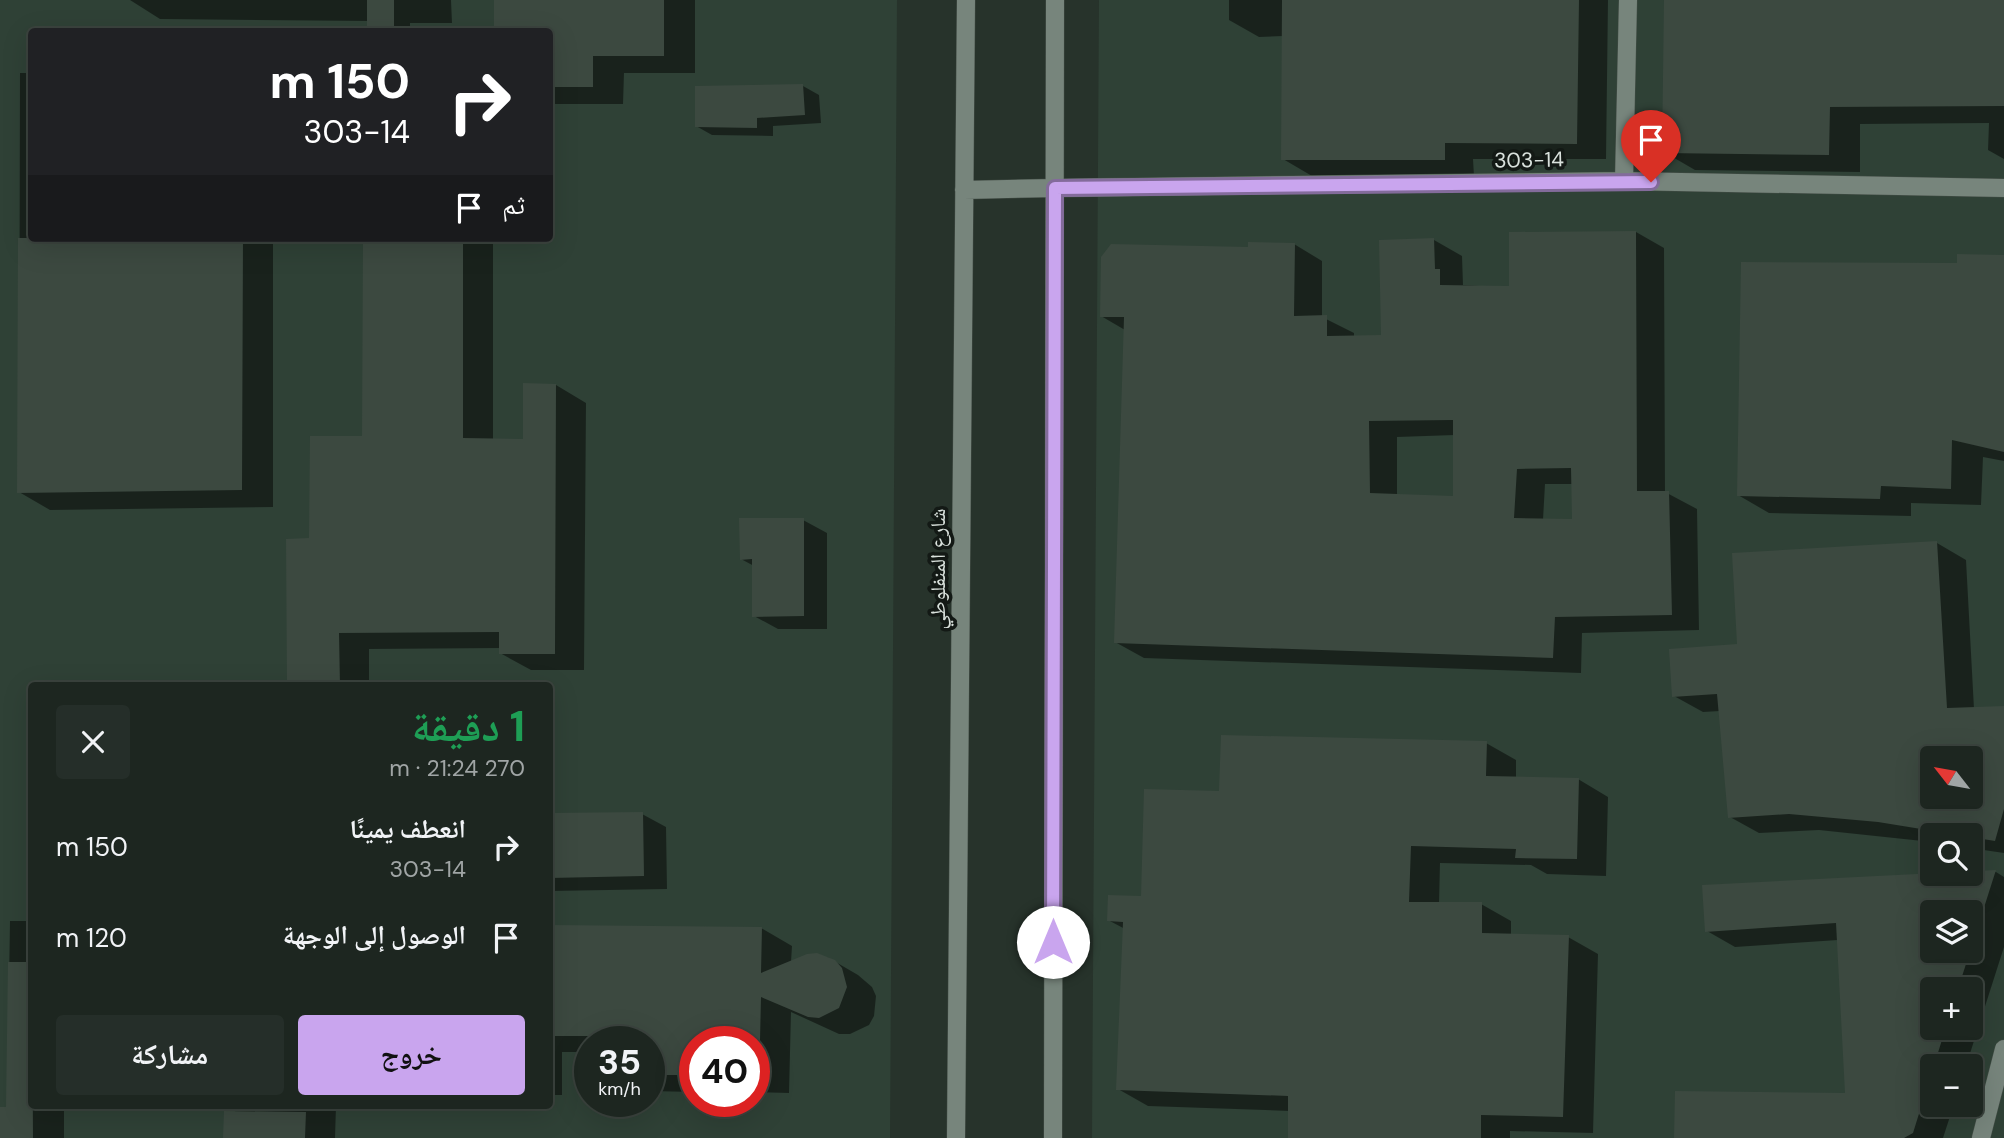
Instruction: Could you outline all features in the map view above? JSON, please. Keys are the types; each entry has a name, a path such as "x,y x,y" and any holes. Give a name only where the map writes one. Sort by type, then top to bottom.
{"street":[{"name":"شارع المنفلوطي","path":"956,1138 966,0"},
{"path":"1053,1138 1055,0"},
{"path":"1624,181 1628,0"},
{"name":"303-14","path":"964,190 1624,181 2004,188"},
{"path":"1981,1138 2004,1049"}],"shaded area":[{"path":"0,0 897,0 890,1138 0,1138"},
{"path":"1099,0 2004,0 2004,1138 1092,1138"}],"building":[{"path":"367,0 394,0 394,28 367,28"},
{"path":"494,0 664,0 664,56 593,56 593,87 553,87 553,28 494,28"},
{"path":"1282,0 1579,0 1577,144 1445,143 1445,160 1281,160"},
{"path":"1664,0 2004,0 2004,106 1830,107 1829,155 1662,153"},
{"path":"803,84 805,115 757,118 757,128 695,127 695,86"},
{"path":"1636,231 1637,491 1669,491 1672,615 1555,617 1553,658 1114,643 1124,317 1100,317 1101,257 1111,244 1248,247 1248,242 1295,243 1294,316 1327,315 1327,336 1381,335 1379,240 1434,238 1435,269 1440,269 1440,285 1509,286 1509,232","holes":["1453,420 1453,496 1370,493 1369,421","1571,468 1572,519 1514,518 1517,469"]},
{"path":"18,238 28,238 28,242 243,242 242,490 17,493"},
{"path":"363,242 463,242 463,438 523,439 523,383 556,384 555,654 499,654 499,632 339,633 340,682 287,682 286,539 309,538 310,436 362,436"},
{"path":"1957,254 2004,255 2004,452 1952,440 1951,489 1881,486 1880,499 1737,496 1741,262 1957,263"},
{"path":"739,518 804,518 804,616 752,617 752,559 740,560"},
{"path":"1937,541 1947,708 2004,706 2004,809 1995,841 1983,839 1983,823 1920,823 1920,829 1789,814 1728,818 1717,694 1672,697 1669,649 1737,644 1732,553"},
{"path":"1221,735 1487,741 1486,776 1579,778 1577,859 1515,858 1516,849 1411,846 1409,902 1482,902 1482,933 1569,935 1563,1117 1481,1115 1481,1138 1288,1138 1288,1096 1116,1090 1123,922 1107,921 1108,895 1141,896 1144,789 1219,791"},
{"path":"643,812 644,876 553,878 553,813"},
{"path":"1996,870 1983,911 1983,900 1920,900 1920,963 1966,963 1962,977 1920,977 1920,1040 1942,1040 1938,1054 1920,1054 1920,1111 1913,1133 1904,1138 1674,1138 1675,1091 1845,1093 1836,923 1705,932 1702,885 1920,874 1920,886 1983,886 1983,871"},
{"path":"553,925 762,927 761,973 807,954 817,953 835,960 842,968 847,987 839,1008 819,1018 808,1017 761,997 760,1026 679,1026 679,1075 665,1075 665,1026 574,1026 574,1036 553,1036"},
{"path":"8,962 28,962 28,1109 33,1109 33,1138 0,1138 0,1107 6,1107"},
{"path":"224,1111 306,1112 305,1138 223,1138"}],"route":[{"path":"1053,942 1055,188 1651,182"}]}
